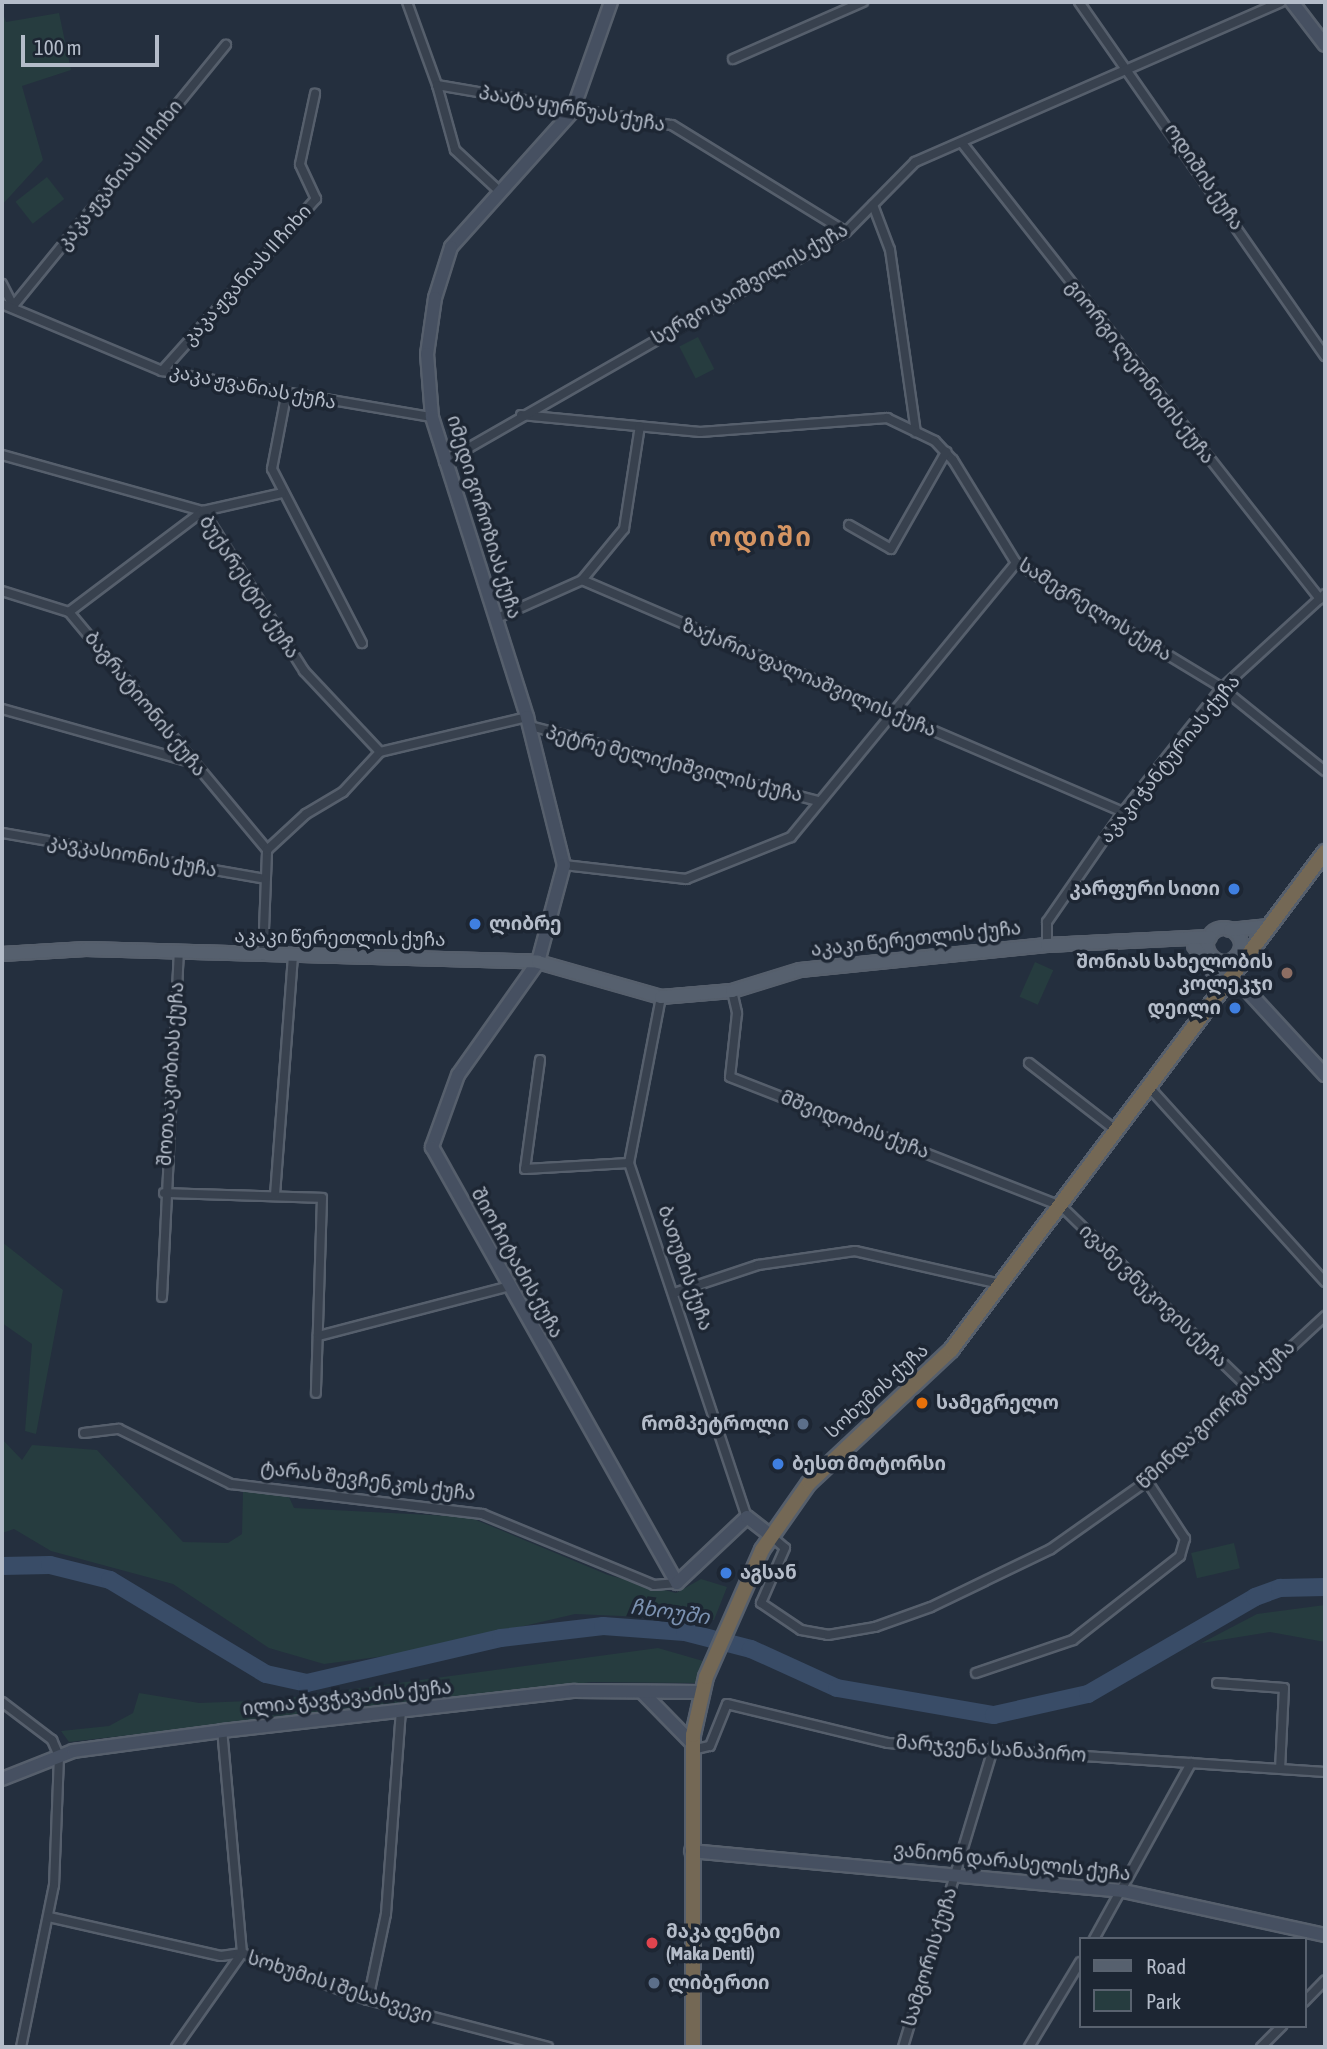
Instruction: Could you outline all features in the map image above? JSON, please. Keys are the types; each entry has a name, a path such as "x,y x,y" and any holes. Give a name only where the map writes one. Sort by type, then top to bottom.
{"highway":[{"name":"სოხუმის ქუჩა","path":"693,2047 692,1746 706,1677 762,1550 809,1483 951,1350 1118,1132 1148,1086 1229,980 1243,952 1269,926 1325,852"}],"main road":[{"name":"აკაკი წერეთლის ქუჩა","path":"2,954 86,950 179,955 538,962 661,997 732,991 800,970 1047,945 1210,937 1230,930 1269,926"},
{"path":"1171,938 1194,946 1214,958 1236,958 1243,952 1230,930"},
{"path":"1210,937 1214,958 1229,980"},
{"path":"1194,946 1229,980"}],"street":[{"path":"407,2 437,85 455,150 497,189"},
{"name":"იმედი გოროზიას ქუჩა","path":"538,962 564,865 528,722 444,462 432,417 427,354 435,298 451,247 497,189 572,112 611,2"},
{"path":"733,59 863,2"},
{"name":"ოდიშის ქუჩა","path":"1079,2 1132,71 1325,356"},
{"name":"სერგო ცაიშვილის ქუჩა","path":"444,462 521,415 846,232 915,162 1132,71 1281,2"},
{"path":"1292,2 1325,45"},
{"name":"კაკა ჟვანიას III ჩიხი","path":"13,306 226,45"},
{"name":"პაატა ყურწუას ქუჩა","path":"437,85 572,112 672,125 846,232"},
{"name":"კაკა ჟვანიას II ჩიხი","path":"162,371 316,199 300,164 315,94"},
{"name":"გიორგი ლეონიძის ქუჩა","path":"962,143 1323,597"},
{"path":"873,205 890,250 916,432"},
{"path":"2,284 13,306"},
{"name":"კაკა ჟვანიას ქუჩა","path":"2,304 13,306 162,371 286,396 432,417"},
{"path":"286,396 272,469 282,493 362,643"},
{"name":"სამეგრელოს ქუჩა","path":"521,415 700,432 887,418 916,432 946,452 1016,563 1222,688 1325,771"},
{"path":"495,619 582,580 624,529 640,426"},
{"path":"849,525 891,549 946,452"},
{"name":"ბუქარესტის ქუჩა","path":"2,454 203,512 304,671 380,752"},
{"path":"2,591 69,612 203,512 282,493"},
{"path":"564,865 686,879 791,837 888,713 1016,563"},
{"name":"ზაქარია ფალიაშვილის ქუჩა","path":"582,580 1123,812"},
{"name":"აკაკი ჭანტურიას ქუჩა","path":"1047,945 1047,922 1123,812 1222,688 1323,597"},
{"name":"ბაგრატიონის ქუჩა","path":"69,612 191,762 267,850"},
{"path":"2,709 191,762"},
{"path":"263,956 261,878 267,850 343,792 380,752 528,722"},
{"name":"პეტრე მელიქიშვილის ქუჩა","path":"528,722 818,801"},
{"name":"კავკასიონის ქუჩა","path":"2,833 261,878"},
{"name":"შოთა აკობიას ქუჩა","path":"162,1297 164,1193 179,955"},
{"path":"275,1195 293,956"},
{"name":"შიო ჩიტაძის ქუჩა","path":"538,962 458,1074 432,1147 506,1287 677,1583"},
{"path":"1229,980 1325,1075"},
{"name":"მშვიდობის ქუჩა","path":"732,991 737,1013 730,1077 1061,1206"},
{"path":"540,1060 525,1169 629,1163 661,997"},
{"path":"1029,1063 1118,1132"},
{"path":"1148,1086 1325,1282"},
{"name":"ბათუმის ქუჩა","path":"629,1163 747,1517"},
{"name":"შოთა აკობიას ქუჩა","path":"164,1193 322,1198 316,1393"},
{"name":"ივანე ვნუკოვის ქუჩა","path":"1061,1206 1246,1385"},
{"path":"674,1293 758,1265 855,1251 1000,1284"},
{"path":"318,1336 506,1287"},
{"name":"წმინდა გიორგის ქუჩა","path":"771,1536 785,1548 761,1603 802,1630 828,1635 932,1607 1051,1549 1147,1481 1246,1385 1325,1316"},
{"name":"ტარას შევჩენკოს ქუჩა","path":"84,1433 120,1429 231,1484 482,1514 654,1585 677,1583"},
{"path":"976,1673 1073,1640 1180,1556 1185,1539 1147,1481"},
{"path":"677,1583 747,1517 771,1536"},
{"path":"1217,1683 1284,1688 1280,1769"},
{"name":"ილია ჭავჭავაძის ქუჩა","path":"2,1779 60,1756 222,1731 575,1691 702,1692"},
{"path":"641,1692 692,1746"},
{"path":"2,1702 52,1740 60,1756 48,1917 21,2047"},
{"name":"მარჯვენა სანაპირო","path":"692,1746 710,1746 727,1704 888,1743 994,1746 1325,1772"},
{"path":"368,2000 386,1914 401,1712"},
{"path":"176,2047 242,1953 222,1731"},
{"name":"სამგორის ქუჩა","path":"903,2047 994,1746"},
{"path":"1095,1937 1123,1891 1191,1763"},
{"name":"ვანიონ დარასელის ქუჩა","path":"691,1851 1123,1891 1325,1936"},
{"name":"სოხუმის I შესახვევი","path":"48,1917 220,1956 242,1953 368,2000 544,2047"},
{"path":"1029,2047 1078,1965"},
{"path":"1306,2000 1325,1980"},
{"path":"1261,2047 1280,2028"}],"green space":[{"path":"2,10 6,22 59,13 71,70 22,86 43,160 2,205"},
{"path":"47,177 64,199 33,224 15,202"},
{"path":"698,337 714,369 696,379 679,347"},
{"path":"1035,962 1053,970 1038,1005 1020,997"},
{"path":"2,1242 63,1290 36,1434 25,1431 32,1344 2,1323"},
{"path":"2,1439 22,1460 32,1445 97,1450 183,1542 228,1543 242,1534 243,1491 289,1497 294,1508 469,1517 608,1575 676,1593 701,1579 727,1587 714,1620 575,1614 408,1653 324,1664 269,1648 173,1584 51,1551 14,1529 2,1533"},
{"path":"1234,1543 1240,1568 1197,1578 1191,1553"},
{"path":"1325,1605 1325,1642 1270,1632 1202,1643 1171,1659 1257,1614"},
{"path":"658,1648 703,1661 696,1683 592,1682 69,1742 61,1731 109,1726 133,1713 139,1693 199,1703 272,1700"}],"waterway":[{"name":"ჩხოუში","path":"2,1566 50,1565 110,1580 266,1674 307,1683 501,1638 603,1626 685,1632 751,1649 837,1688 994,1715 1088,1694 1255,1597 1280,1588 1325,1587"}],"place":[{"name":"კარფური სითი","path":"1234,889"},
{"name":"ლიბრე","path":"475,924"},
{"name":"შონიას სახელობის კოლეკჯი","path":"1287,973"},
{"name":"დეილი","path":"1235,1008"},
{"name":"სამეგრელო","path":"922,1403"},
{"name":"რომპეტროლი","path":"803,1424"},
{"name":"ბესთ მოტორსი","path":"778,1464"},
{"name":"აგსან","path":"726,1573"},
{"name":"მაკა დენტი (Maka Denti)","path":"652,1943"},
{"name":"ლიბერთი","path":"654,1983"}],"district":[{"name":"ოდიში","path":"761,538"}]}
